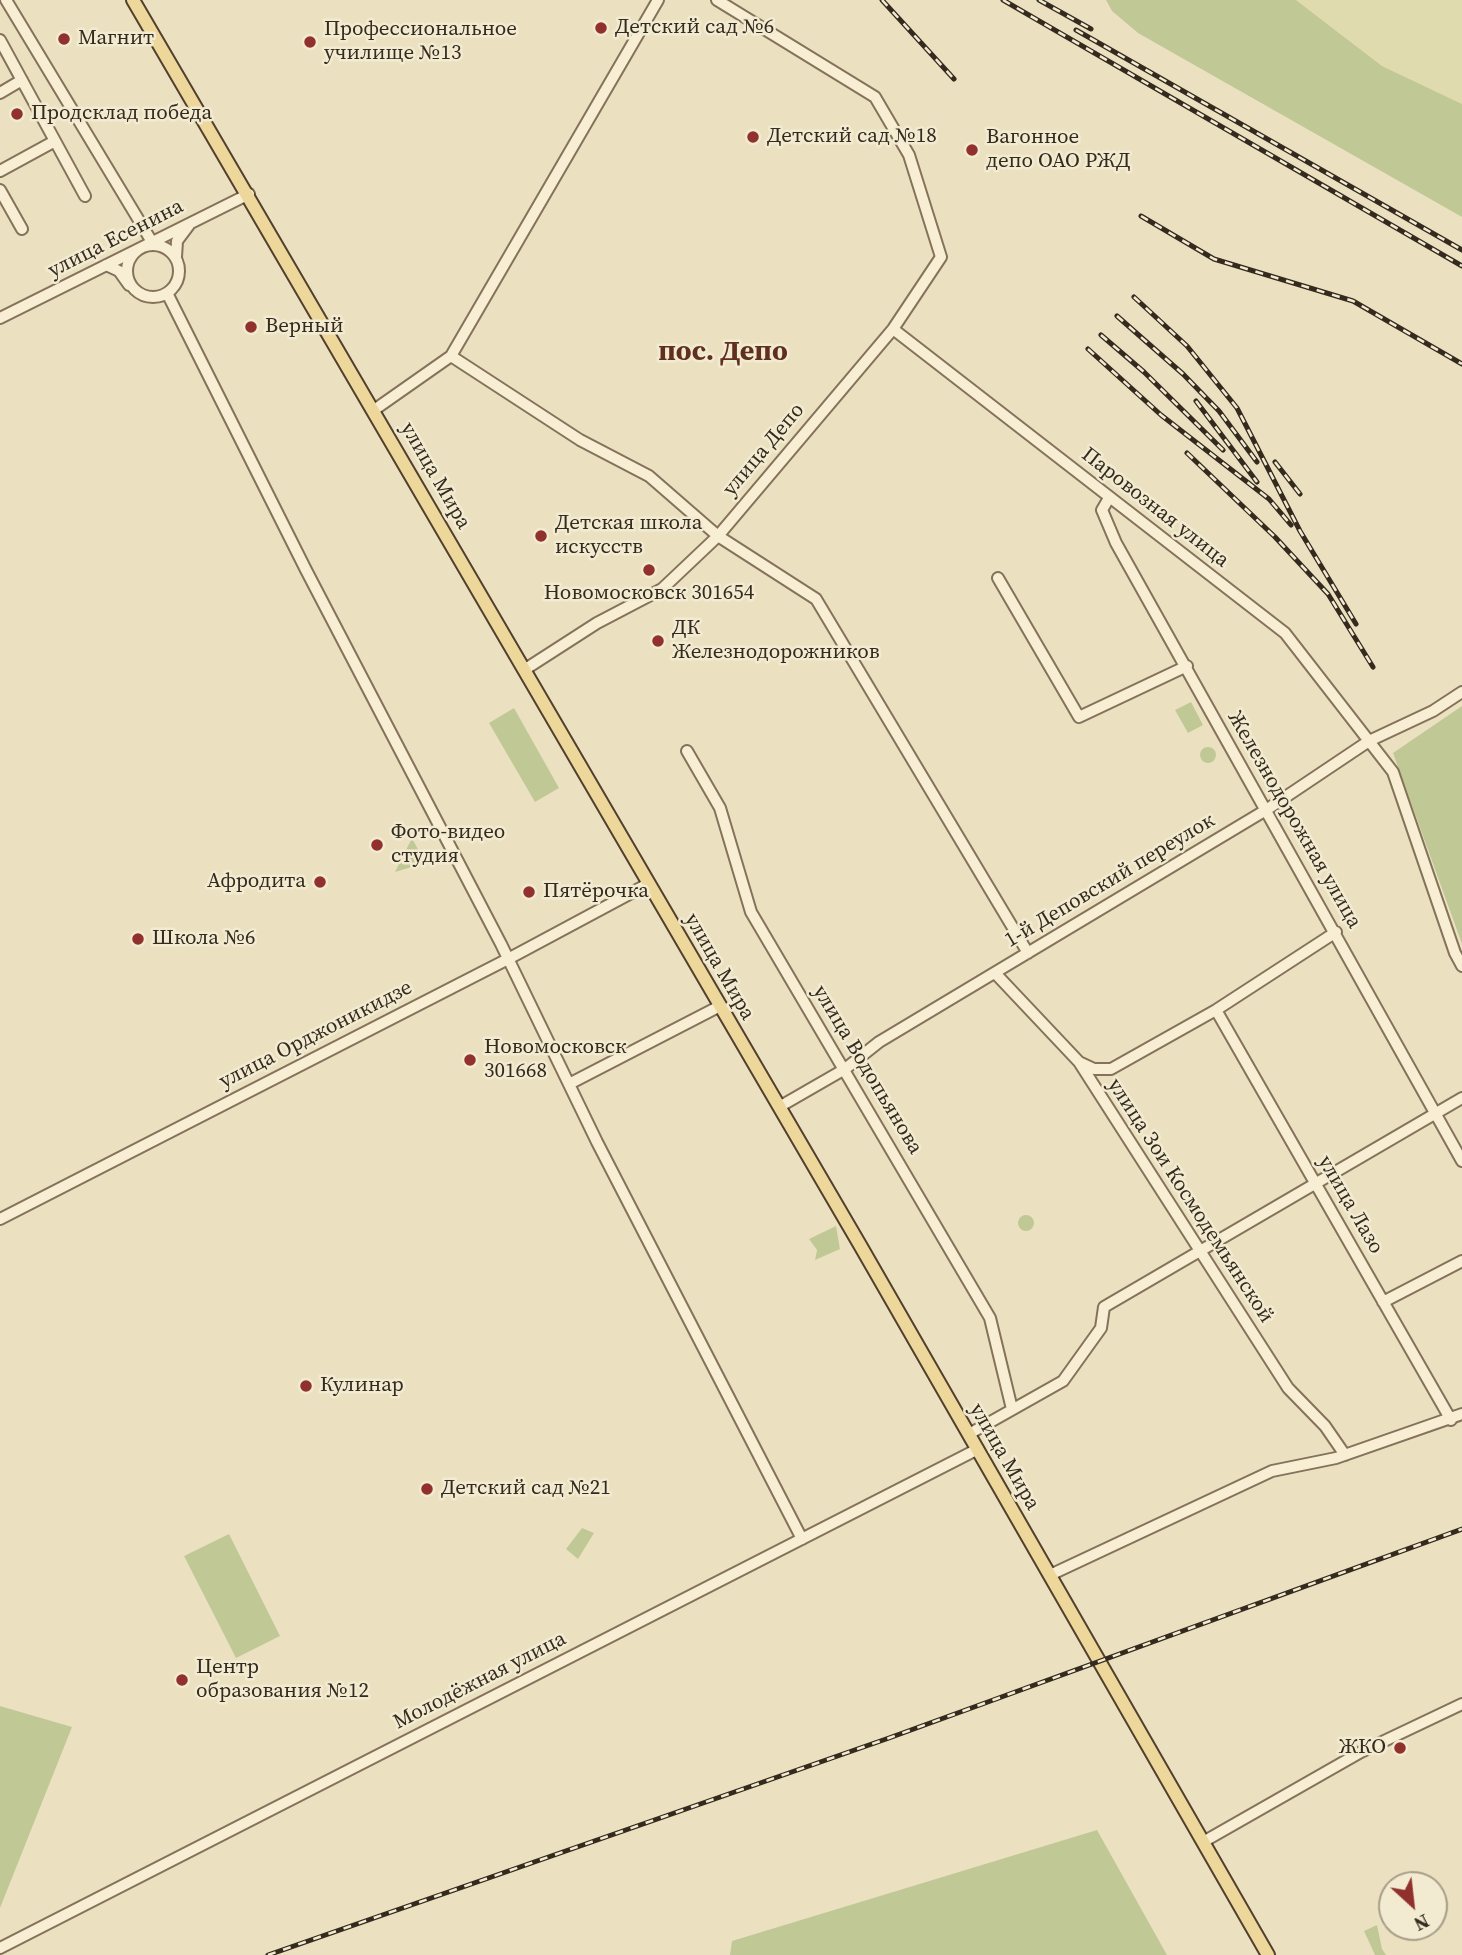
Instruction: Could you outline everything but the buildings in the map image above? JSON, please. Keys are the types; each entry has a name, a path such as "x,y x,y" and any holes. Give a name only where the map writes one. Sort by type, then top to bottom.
{"main road":[{"name":"улица Мира","path":"133,0 249,194 978,1449 1268,1955"}],"street":[{"path":"6,0 152,242"},
{"path":"374,410 450,356 658,0"},
{"name":"улица Депо","path":"524,670 597,623 662,590 718,536 893,329 941,257 909,155 874,97 717,0"},
{"path":"0,40 85,196"},
{"path":"0,93 22,80"},
{"path":"0,171 55,141"},
{"path":"0,190 22,229"},
{"name":"улица Есенина","path":"0,318 249,194"},
{"path":"168,295 178,280 177,241 191,223"},
{"path":"130,285 127,264 139,248 162,246 176,257"},
{"path":"106,265 119,271 130,285 145,297 168,295"},
{"path":"168,295 802,1539"},
{"name":"Паровозная улица","path":"893,329 1285,633 1393,772 1455,953 1462,966"},
{"path":"450,356 580,440 649,476 718,536 816,599 1028,953"},
{"name":"Железнодорожная улица","path":"1109,498 1102,510 1105,523 1462,1161"},
{"path":"998,579 1079,717 1187,666"},
{"name":"1-й Деповский переулок","path":"779,1107 845,1069 879,1042 1266,810 1369,741 1433,711 1462,692"},
{"name":"улица Водопьянова","path":"687,751 720,808 751,912 990,1318 1012,1409"},
{"name":"улица Орджоникидзе","path":"0,1219 508,959 648,884"},
{"path":"1079,1062 1094,1069 1111,1069 1216,1010 1336,932"},
{"name":"улица Зои Космодемьянской","path":"995,974 1079,1062 1201,1251 1209,1269 1288,1388 1325,1426 1345,1455"},
{"path":"569,1084 720,1006"},
{"name":"улица Лазо","path":"1216,1010 1451,1420"},
{"path":"969,1434 1063,1381 1101,1328 1104,1307 1462,1098"},
{"path":"1383,1302 1462,1261"},
{"path":"1050,1575 1272,1471 1345,1455 1462,1414"},
{"name":"Молодёжная улица","path":"0,1948 978,1449"},
{"path":"1203,1842 1361,1752 1462,1704"}],"shaded area":[{"path":"1296,0 1462,0 1462,104 1382,66"}],"green space":[{"path":"1106,0 1296,0 1382,66 1462,104 1462,217 1138,33 1112,11"},
{"path":"1191,702 1203,725 1188,733 1175,710"},
{"path":"1462,706 1462,944 1393,753"},
{"path":"514,708 559,788 535,802 489,723"},
{"path":"1208,747 1214,749 1214,761 1208,763 1202,761 1200,755 1202,749"},
{"path":"412,838 425,863 395,872"},
{"path":"1023,1215 1029,1215 1034,1223 1032,1229 1023,1231 1018,1226 1018,1220"},
{"path":"836,1226 840,1249 815,1260 817,1250 809,1239"},
{"path":"582,1528 594,1533 578,1559 566,1549"},
{"path":"229,1534 280,1636 236,1658 184,1556"},
{"path":"0,1706 72,1727 0,1908"},
{"path":"1097,1830 1167,1955 730,1955 732,1941"},
{"path":"1377,1925 1378,1941 1386,1955 1375,1955 1364,1931"}],"railway":[{"path":"882,0 954,79"},
{"path":"1003,0 1462,266"},
{"path":"1039,0 1091,29"},
{"path":"1076,30 1462,250"},
{"path":"1141,216 1214,259 1353,301 1462,364"},
{"path":"1134,297 1187,346 1237,408 1300,531 1356,624"},
{"path":"1117,316 1183,374 1219,411 1257,462"},
{"path":"1101,335 1144,372 1223,450"},
{"path":"1088,349 1161,415 1269,499 1291,525"},
{"path":"1196,401 1257,482"},
{"path":"1187,453 1275,537 1328,594 1373,667"},
{"path":"1275,462 1300,494"},
{"path":"268,1955 889,1738 1462,1529"}],"place":[{"name":"Детский сад №6","path":"601,28"},
{"name":"Магнит","path":"64,39"},
{"name":"Профессиональное училище №13","path":"310,42"},
{"name":"Продсклад победа","path":"17,114"},
{"name":"Детский сад №18","path":"753,137"},
{"name":"Вагонное депо ОАО РЖД","path":"972,150"},
{"name":"Верный","path":"251,327"},
{"name":"Детская школа искусств","path":"541,536"},
{"name":"Новомосковск 301654","path":"649,570"},
{"name":"ДК Железнодорожников","path":"658,641"},
{"name":"Фото-видео студия","path":"377,845"},
{"name":"Афродита","path":"320,882"},
{"name":"Пятёрочка","path":"529,892"},
{"name":"Школа №6","path":"138,939"},
{"name":"Новомосковск 301668","path":"470,1060"},
{"name":"Кулинар","path":"306,1386"},
{"name":"Детский сад №21","path":"427,1489"},
{"name":"Центр образования №12","path":"182,1680"},
{"name":"ЖКО","path":"1400,1748"}],"district":[{"name":"пос. Депо","path":"723,353"}]}
